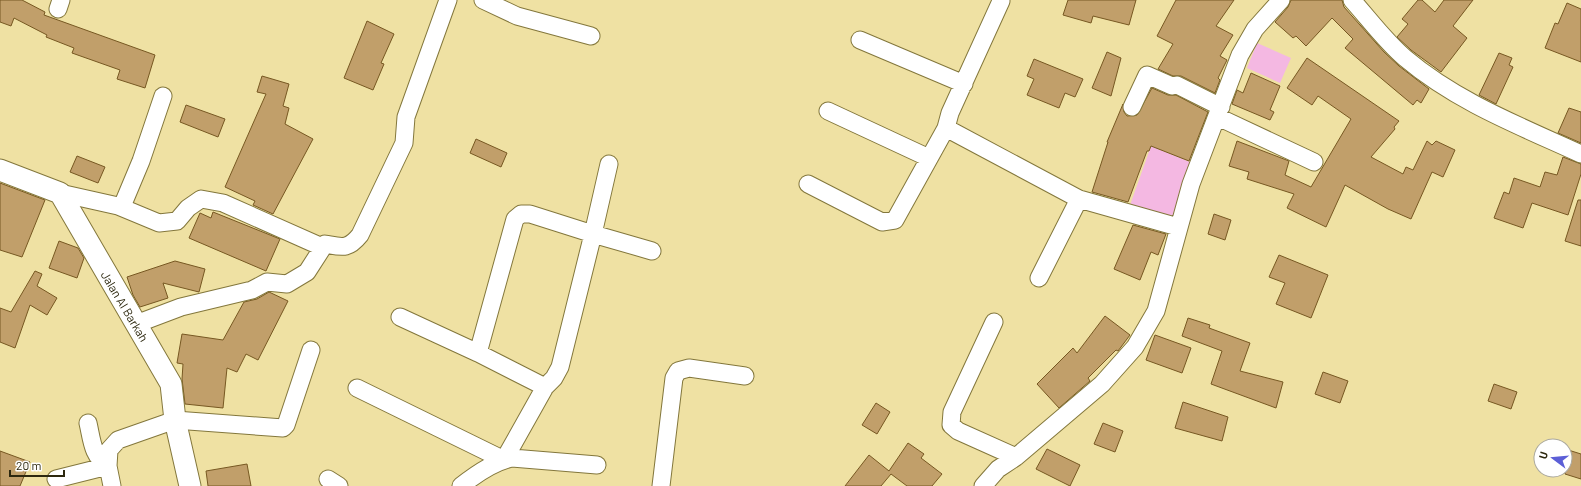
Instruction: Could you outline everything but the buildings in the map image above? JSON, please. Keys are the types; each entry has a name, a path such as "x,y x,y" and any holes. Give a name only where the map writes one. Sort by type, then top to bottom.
{"street":[{"path":"136,324 181,307 252,290 268,282 287,284 307,272 325,244 343,247 352,245 360,235 404,143 406,117 448,0"},
{"path":"483,0 517,16 591,36"},
{"path":"983,486 998,469 1016,457 1102,384 1136,347 1156,311 1178,227 1200,157 1219,112 1240,55 1255,29 1281,0"},
{"path":"1352,0 1404,57 1443,87 1480,108 1581,154"},
{"path":"808,184 882,222 895,220 946,128 1001,1"},
{"path":"860,40 964,84"},
{"path":"1132,107 1147,75 1172,86 1178,86 1219,112 1314,162"},
{"path":"118,206 123,204 126,200 163,96"},
{"path":"828,111 929,158"},
{"path":"946,128 1079,199 1178,227"},
{"path":"504,460 545,387 554,378 560,367 609,164"},
{"path":"0,170 60,193 118,206 159,223 177,221 188,208 201,199 223,203 322,247"},
{"name":"Jalan Al Barkah","path":"60,193 171,384 175,420 190,486"},
{"path":"1039,278 1079,199"},
{"path":"478,353 515,219 521,214 530,214 652,251"},
{"path":"400,317 478,353 545,387"},
{"path":"994,322 952,412 952,425 958,431 1016,457"},
{"path":"112,486 108,466 109,450 118,440 175,420 283,428 286,425 311,350"},
{"path":"661,486 674,378 678,371 689,368 745,376"},
{"path":"357,388 504,460"},
{"path":"88,423 95,452 99,460 108,466"},
{"path":"461,486 475,475 504,460 512,458 597,465"},
{"path":"56,479 108,466"}],"shaded area":[{"path":"1257,43 1291,58 1280,83 1247,68"},
{"path":"1151,146 1195,164 1177,221 1129,208"}]}
